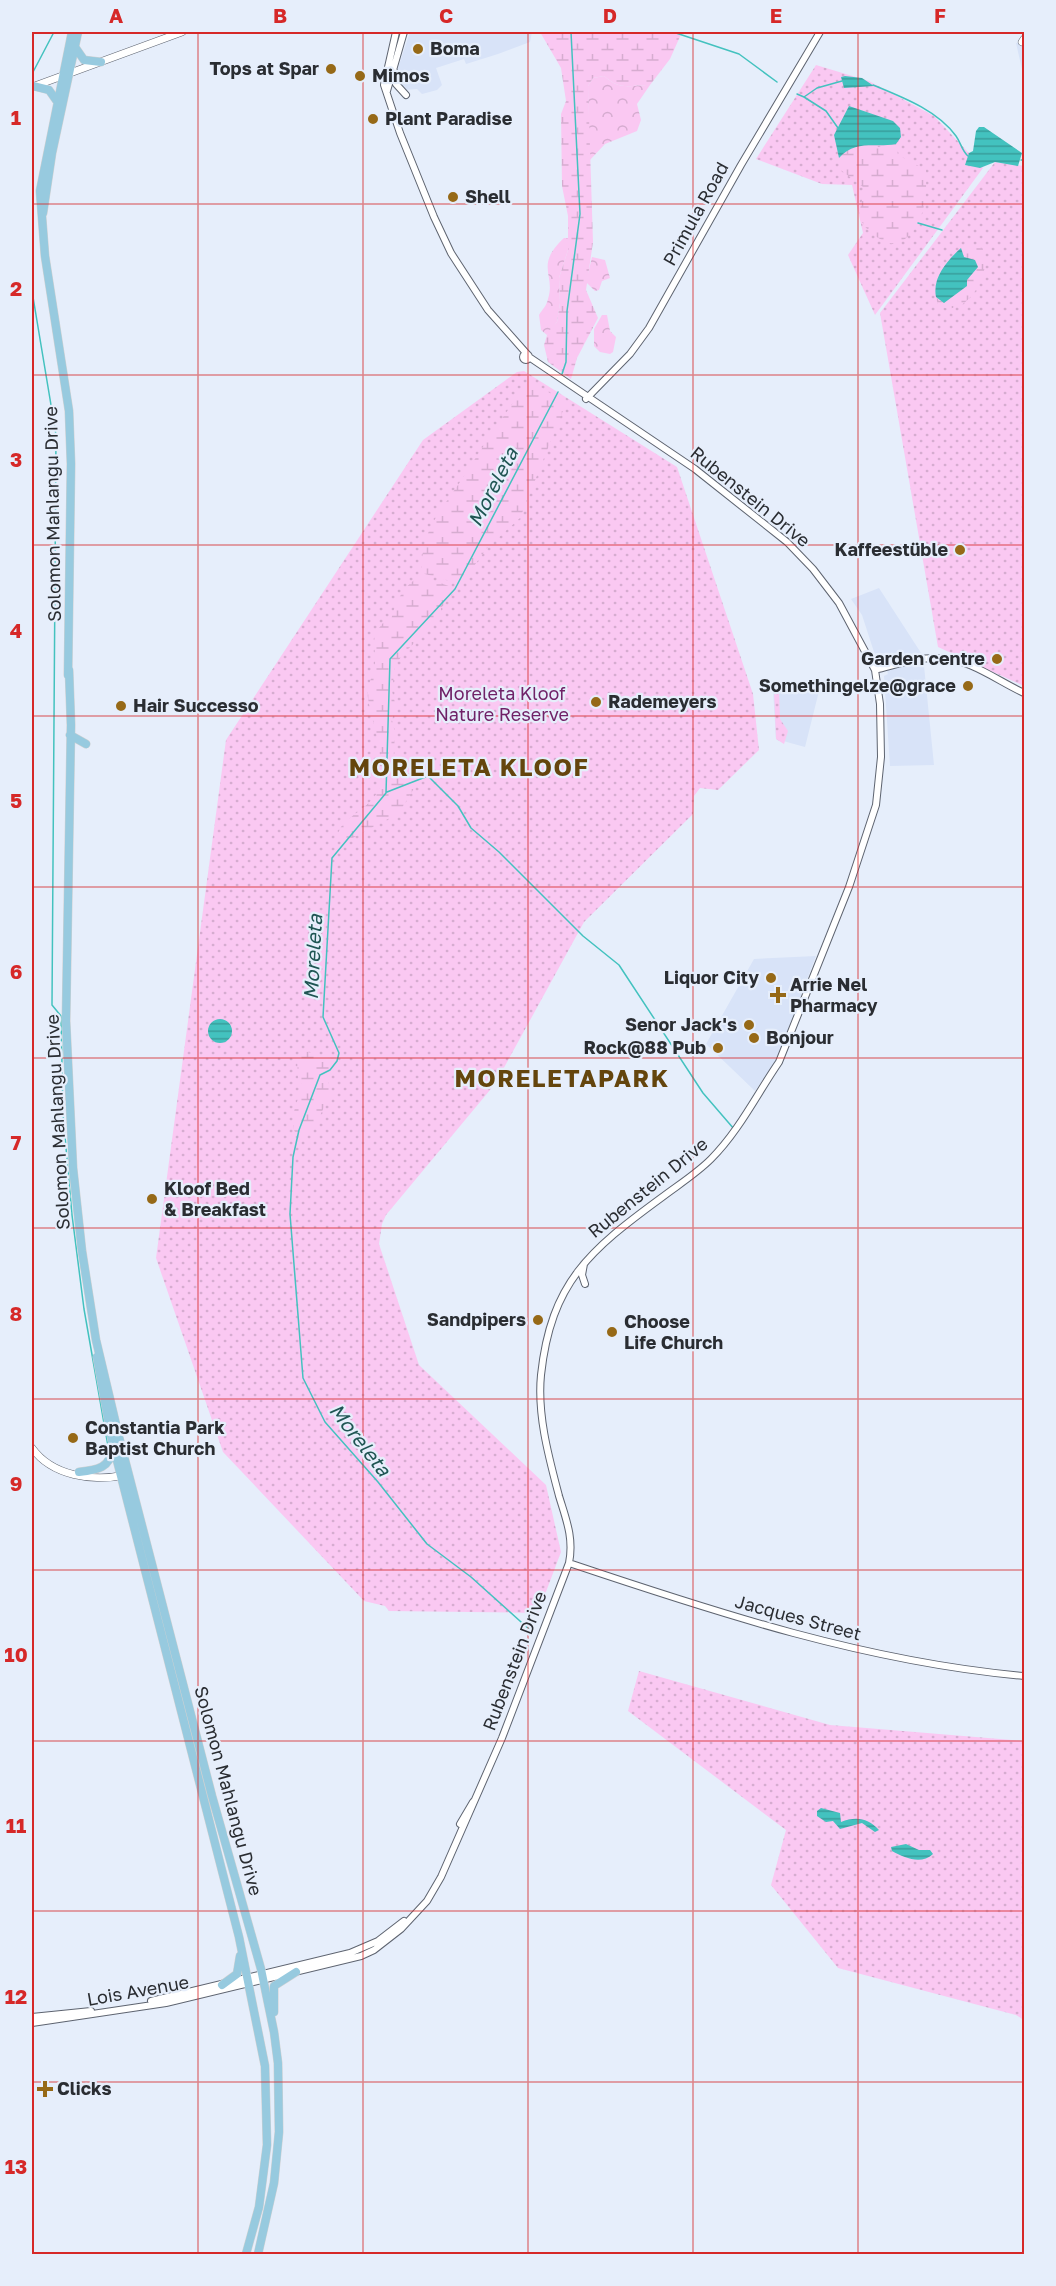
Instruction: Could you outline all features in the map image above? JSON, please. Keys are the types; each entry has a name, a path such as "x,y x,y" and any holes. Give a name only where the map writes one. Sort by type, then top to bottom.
{"main road":[{"name":"Solomon Mahlangu Drive","path":"42,214 72,32"},
{"name":"Solomon Mahlangu Drive","path":"78,32 56,102 40,191 45,256 69,411 71,464 66,1021 70,1121 82,1251 96,1340 125,1473 239,1937 265,2066 267,2110 263,2180 246,2254"},
{"path":"32,87 182,32"},
{"path":"75,46 84,60 101,62"},
{"path":"32,87 49,90 56,102"},
{"name":"Solomon Mahlangu Drive","path":"68,901 65,755 69,670"},
{"path":"70,735 86,744"},
{"name":"Solomon Mahlangu Drive","path":"96,1340 98,1367 112,1441 125,1473 263,1976 274,2032 278,2063 279,2132 274,2183 258,2254"},
{"path":"79,1472 96,1470 106,1465 111,1455 112,1441"},
{"path":"32,1447 44,1460 64,1472 94,1477 125,1473"},
{"path":"32,1447 54,1464 79,1472 125,1473"},
{"path":"222,1985 232,1979 239,1970 239,1937"},
{"path":"274,2032 274,1986 296,1972"}],"street":[{"name":"Rubenstein Drive","path":"263,1976 296,1972 361,1956 374,1950 401,1929 435,1888 502,1738 569,1563 570,1535 547,1443 540,1394 550,1326 566,1287 585,1260 604,1241 711,1159 779,1062 849,886 876,805 881,756 880,704 875,670 839,603 799,554 716,485 656,442 586,399 526,357 488,310 446,242 400,133 384,79 396,32"},
{"path":"387,92 404,32"},
{"name":"Primula Road","path":"586,399 630,354 649,328 741,165 820,32"},
{"path":"394,65 395,82 406,95"},
{"path":"875,670 924,658 945,658 962,663 1024,693"},
{"path":"566,1287 576,1282 585,1284 582,1275 585,1260"},
{"name":"Jacques Street","path":"569,1563 705,1608 858,1651 1024,1676"},
{"name":"Rubenstein Drive","path":"263,1976 350,1953 378,1941 395,1929 420,1904 431,1887 465,1813 475,1799"},
{"path":"249,1980 263,1976"},
{"name":"Lois Avenue","path":"32,2017 145,2003 249,1980"},
{"name":"Lois Avenue","path":"32,2023 166,2003 249,1980"}],"shaded area":[{"path":"410,32 532,32 530,42 498,54 466,64 464,59 436,68 442,85 437,90 422,94 417,89 405,90 400,87 396,74"},
{"path":"1024,42 1024,78 1016,43"},
{"path":"841,77 862,78 874,86 844,88"},
{"path":"849,106 893,121 900,128 901,137 896,144 852,148 839,158 834,135"},
{"path":"979,127 984,127 1022,153 1018,166 995,162 980,168 965,165 969,153 973,151 976,131"},
{"path":"961,248 964,257 975,260 978,267 967,280 967,286 944,303 936,297 936,283 946,264"},
{"path":"879,588 923,656 934,765 890,766 884,676 888,674 885,664 874,652 862,615 851,599"},
{"path":"820,687 805,747 776,739 773,689"},
{"path":"816,956 776,1060 755,1091 706,1044 754,959"},
{"path":"220,1019 229,1022 232,1031 229,1040 220,1043 211,1040 208,1031 211,1022"},
{"path":"821,1808 840,1813 841,1822 861,1819 871,1823 879,1830 875,1832 862,1823 840,1829 833,1821 826,1822 817,1816 817,1811"},
{"path":"906,1844 919,1850 930,1850 933,1854 918,1860 892,1851 891,1847"}],"green space":[{"path":"540,32 682,32 670,59 650,85 620,85 604,76 593,78 588,86 593,242 586,290 598,318 577,358 571,379 548,362 544,345 548,332 557,322 560,303 559,278 568,250 568,216 562,186 561,114 566,101 561,68"},
{"path":"816,65 869,81 934,116 983,168 875,315 848,255 863,233 852,185 822,184 756,159"},
{"path":"604,76 620,85 650,85 637,104 641,120 637,131 605,144 589,161 588,86 593,78"},
{"path":"867,144 878,147 896,144 898,155 926,170 925,202 919,222 906,238 897,244 885,242 867,229 860,217 863,187 842,171 839,158 847,149"},
{"path":"995,162 1024,166 1024,686 938,647 880,313"},
{"path":"564,238 568,238 568,250 559,278 560,303 557,322 547,335 541,330 539,315 547,303 550,290 548,263 555,248"},
{"path":"969,245 982,248 985,258 981,281 975,292 958,306 948,308 938,305 936,297 940,301 958,291 976,269 962,254 961,248"},
{"path":"592,257 605,260 610,278 602,281 599,290 595,291 586,282"},
{"path":"602,315 607,315 610,331 616,337 613,352 610,354 600,352 594,346 594,329"},
{"name":"Moreleta Kloof Nature Reserve","path":"524,371 677,467 753,694 759,750 718,790 700,788 694,796 693,814 584,922 495,1084 386,1215 382,1224 379,1244 419,1365 546,1485 561,1552 538,1613 389,1611 385,1606 364,1601 223,1452 156,1258 226,740 423,440 517,372"},
{"path":"529,380 566,403 520,518 487,548 461,584 425,574 422,571 422,556 434,520"},
{"path":"421,576 457,589 441,608 441,617 404,653 395,665 392,691 396,707 392,720 395,733 393,768 402,762 410,765 415,772 416,785 399,813 349,840 343,840 338,833 341,827 374,798 383,775 381,753 368,698 368,688 375,666 376,633 383,623 391,621 397,601 405,589"},
{"path":"774,691 779,691 780,719 788,731 784,744 776,739"},
{"path":"304,1051 339,1060 341,1064 328,1078 330,1095 314,1128 304,1136 296,1134 293,1122 294,1110 302,1085 298,1077 297,1059"},
{"path":"639,1671 830,1725 1024,1741 1024,2020 1016,2015 838,1968 771,1885 786,1830 628,1711"}],"waterway":[{"path":"32,74 54,32"},
{"name":"Moreleta","path":"562,374 566,362 567,311 580,214 571,32"},
{"path":"673,32 739,54 777,82"},
{"path":"797,94 804,97 817,88 842,81"},
{"path":"873,85 918,105 939,119 956,136 968,156"},
{"path":"804,97 826,111 838,128"},
{"path":"918,223 942,230"},
{"path":"32,291 56,435 52,1005 61,1016 63,1114 72,1215 84,1309 108,1446"},
{"name":"Moreleta","path":"530,1630 471,1577 427,1544 378,1482 325,1422 303,1378 290,1214 293,1157 299,1130 320,1075 330,1070 337,1061 339,1053 323,1017 332,858 386,793 390,659 455,589 558,392"},
{"path":"387,792 428,776 458,806 471,828 499,852 583,936 619,965 703,1093 734,1129"}],"place":[{"name":"Boma","path":"418,49"},
{"name":"Tops at Spar","path":"331,69"},
{"name":"Mimos","path":"360,76"},
{"name":"Plant Paradise","path":"373,119"},
{"name":"Shell","path":"453,197"},
{"name":"Kaffeestüble","path":"960,550"},
{"name":"Garden centre","path":"997,659"},
{"name":"Somethingelze@grace","path":"968,686"},
{"name":"Rademeyers","path":"596,702"},
{"name":"Hair Successo","path":"121,706"},
{"name":"Liquor City","path":"771,978"},
{"name":"Arrie Nel Pharmacy","path":"778,995"},
{"name":"Senor Jack's","path":"749,1025"},
{"name":"Bonjour","path":"754,1038"},
{"name":"Rock@88 Pub","path":"718,1048"},
{"name":"Kloof Bed & Breakfast","path":"152,1199"},
{"name":"Sandpipers","path":"538,1320"},
{"name":"Choose Life Church","path":"612,1332"},
{"name":"Constantia Park Baptist Church","path":"73,1438"},
{"name":"Clicks","path":"45,2089"}],"district":[{"name":"MORELETA KLOOF","path":"469,768"},
{"name":"MORELETAPARK","path":"562,1079"}]}
